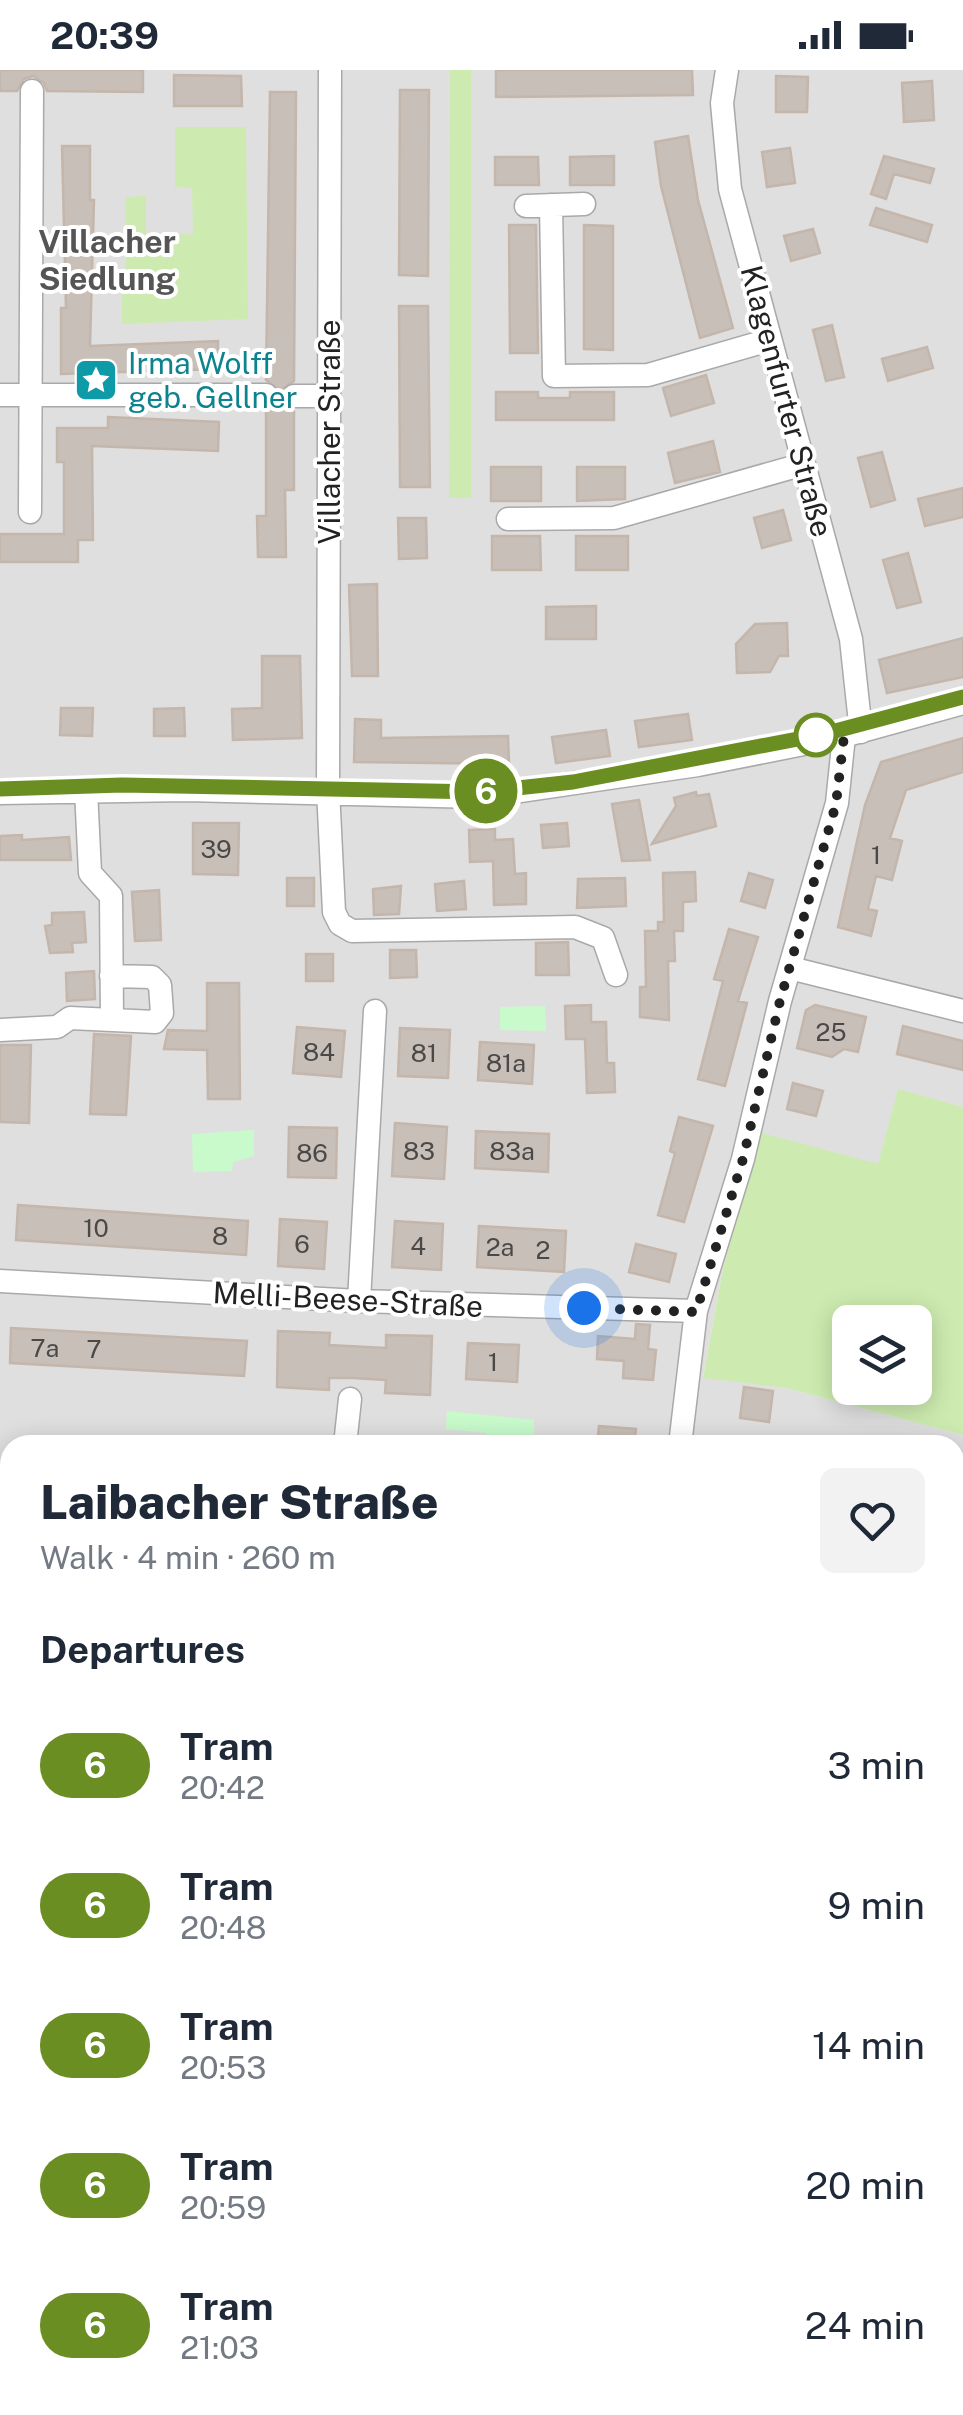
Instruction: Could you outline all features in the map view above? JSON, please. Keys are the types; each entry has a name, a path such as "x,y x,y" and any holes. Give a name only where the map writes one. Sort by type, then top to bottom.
{"street":[{"name":"Villacher Straße","path":"330,70 328,396 334,912 352,932 575,926 603,938 616,976"},
{"name":"Klagenfurter Straße","path":"681,1435 696,1312 743,1159 852,734 851,639 769,340 725,160 722,103 727,70"},
{"path":"30,512 32,91"},
{"path":"526,206 584,204"},
{"path":"551,205 554,376 648,374 769,340"},
{"path":"0,395 266,395"},
{"path":"294,396 328,396"},
{"path":"508,519 614,518 804,464"},
{"path":"0,793 86,790 478,797 571,787 852,734 963,703"},
{"path":"86,790 90,872 111,896 112,1018"},
{"path":"790,968 963,1010"},
{"path":"0,1030 57,1027 70,1018 155,1022 163,1002 160,985 152,978 111,976"},
{"path":"359,1301 375,1011"},
{"name":"Melli-Beese-Straße","path":"0,1281 359,1301 696,1312"},
{"path":"346,1435 350,1399"}],"shaded area":[{"path":"0,70 963,70 963,1107 898,1090 878,1165 762,1134 723,1268 703,1377 786,1388 832,1400 832,1405 850,1405 963,1435 0,1435"}],"green space":[{"path":"450,70 471,70 471,498 449,498"},
{"path":"175,127 246,127 248,319 122,324 122,294 126,294 125,197 146,196 146,235 193,234 192,188 175,187"},
{"path":"545,1006 546,1031 500,1030 500,1007"},
{"path":"898,1089 963,1107 963,1435 850,1405 932,1405 932,1305 832,1305 832,1400 786,1388 703,1378 723,1268 762,1133 878,1164"},
{"path":"254,1130 254,1156 233,1162 232,1171 193,1172 192,1134"},
{"path":"447,1411 534,1420 534,1435 486,1435 446,1429"}],"building":[{"path":"0,70 143,70 143,92 47,91 44,83 33,76 24,79 17,91 0,91"},
{"path":"496,70 692,70 693,95 496,97"},
{"path":"174,75 241,76 242,106 174,106"},
{"path":"776,76 808,77 807,112 776,112"},
{"path":"932,81 934,120 904,122 902,83"},
{"path":"400,90 429,90 428,276 399,275"},
{"path":"270,92 296,92 294,381 280,391 266,380"},
{"path":"688,136 698,200 733,328 700,338 661,186 655,142"},
{"path":"62,146 90,146 90,200 94,200 90,346 218,341 218,369 61,374 61,308 66,308"},
{"path":"790,148 795,183 767,187 762,152"},
{"path":"614,156 614,185 570,185 570,157"},
{"path":"884,156 934,169 930,183 894,174 886,199 871,194"},
{"path":"495,157 538,157 539,185 495,185"},
{"path":"876,208 932,225 927,242 870,225"},
{"path":"509,225 536,225 538,353 510,353"},
{"path":"584,225 613,226 613,350 584,349"},
{"path":"813,229 820,253 791,261 784,236"},
{"path":"399,306 428,306 430,487 400,487"},
{"path":"832,325 844,377 826,381 813,330"},
{"path":"927,347 933,368 888,381 882,359"},
{"path":"706,375 714,403 671,416 663,388"},
{"path":"496,392 538,392 538,398 570,398 570,392 614,392 614,420 496,420"},
{"path":"280,400 294,411 294,490 285,490 286,557 258,557 257,516 266,516 266,410"},
{"path":"108,417 219,422 218,451 92,446 93,540 78,540 78,562 0,562 0,534 64,534 64,462 57,462 57,428 108,428"},
{"path":"713,441 720,472 675,483 668,453"},
{"path":"882,452 895,500 871,507 858,458"},
{"path":"491,467 541,467 541,501 491,501"},
{"path":"577,467 625,467 625,499 577,501"},
{"path":"963,488 963,517 925,526 918,499"},
{"path":"783,510 791,540 762,548 754,518"},
{"path":"398,518 426,518 427,558 399,559"},
{"path":"492,536 540,536 541,570 492,570"},
{"path":"576,536 628,536 628,570 576,570"},
{"path":"908,553 921,602 897,608 883,560"},
{"path":"377,584 378,676 352,676 349,585"},
{"path":"596,606 596,639 546,639 546,607"},
{"path":"787,623 788,656 779,656 770,672 737,673 736,644 755,624"},
{"path":"963,638 963,677 887,693 879,660"},
{"path":"262,656 300,656 302,738 233,740 232,709 262,708"},
{"path":"61,708 93,708 92,736 60,735"},
{"path":"184,708 185,736 154,736 154,709"},
{"path":"688,714 692,740 639,747 635,721"},
{"path":"355,719 381,720 381,738 508,736 509,764 354,762"},
{"path":"606,730 610,756 556,763 552,737"},
{"path":"963,738 963,772 906,790 890,838 902,841 892,880 876,876 868,909 877,911 871,936 838,927 865,805 881,762"},
{"path":"696,792 697,796 709,794 716,826 652,844 676,806 674,798"},
{"path":"639,800 650,860 622,861 612,804"},
{"path":"193,823 239,823 238,875 193,874"},
{"path":"567,823 569,846 543,848 541,825"},
{"path":"495,829 495,840 513,839 515,874 526,873 526,904 494,905 493,861 470,862 469,830"},
{"path":"22,835 22,840 69,837 71,860 0,860 0,836"},
{"path":"695,872 696,901 683,902 683,931 674,931 675,961 668,961 669,1020 640,1017 640,987 646,987 645,931 658,931 658,922 664,922 663,873"},
{"path":"749,873 773,880 765,908 741,901"},
{"path":"287,878 314,878 314,906 287,906"},
{"path":"625,878 626,906 577,908 578,879"},
{"path":"464,881 466,909 437,911 435,884"},
{"path":"401,886 399,914 374,915 373,889"},
{"path":"159,890 161,940 135,941 132,892"},
{"path":"84,912 86,942 72,943 73,952 50,953 45,926 52,925 52,913"},
{"path":"729,929 758,937 738,1001 747,1003 725,1086 698,1079 723,981 714,979"},
{"path":"568,942 569,975 536,975 536,943"},
{"path":"390,950 416,950 417,977 390,978"},
{"path":"306,954 333,954 333,981 306,981"},
{"path":"94,971 95,999 67,1001 66,973"},
{"path":"207,983 239,983 240,1099 208,1099 207,1050 164,1049 168,1030 207,1031"},
{"path":"591,1005 591,1022 606,1022 607,1063 614,1063 615,1092 587,1093 585,1039 566,1039 565,1006"},
{"path":"815,1005 866,1017 858,1052 844,1049 832,1057 797,1048 806,1010"},
{"path":"903,1026 963,1041 963,1070 897,1054"},
{"path":"297,1027 345,1031 341,1077 293,1073"},
{"path":"400,1028 450,1030 448,1078 398,1076"},
{"path":"94,1034 131,1036 126,1115 90,1114"},
{"path":"480,1042 534,1045 532,1084 478,1080"},
{"path":"0,1045 31,1045 29,1123 0,1122"},
{"path":"793,1083 823,1091 816,1116 787,1109"},
{"path":"679,1117 713,1126 684,1222 658,1215 675,1153 670,1151"},
{"path":"395,1123 447,1127 444,1179 392,1176"},
{"path":"289,1127 337,1128 336,1178 288,1177"},
{"path":"476,1131 549,1134 548,1172 475,1168"},
{"path":"18,1205 248,1221 246,1255 16,1240"},
{"path":"280,1219 327,1222 324,1269 278,1266"},
{"path":"395,1221 443,1224 441,1270 392,1267"},
{"path":"479,1226 566,1231 564,1272 477,1267"},
{"path":"636,1244 676,1254 669,1282 629,1272"},
{"path":"636,1324 650,1325 648,1349 656,1350 653,1380 623,1378 624,1361 597,1359 598,1336 635,1339"},
{"path":"11,1328 247,1341 244,1376 10,1363"},
{"path":"278,1331 330,1333 329,1345 386,1348 386,1335 432,1336 430,1395 385,1393 386,1380 352,1378 329,1378 329,1390 277,1387"},
{"path":"468,1343 519,1345 517,1382 466,1379"},
{"path":"744,1387 773,1391 769,1422 740,1418"},
{"path":"599,1426 636,1429 635,1435 598,1435"}],"tram line":[{"path":"0,789 91,785 480,792 573,782 859,727 963,697"},
{"name":"6","path":"0,789 122,785 480,792 573,782 824,734 963,697"}],"place":[{"name":"Irma Wolff geb. Gellner","path":"96,380"}],"district":[{"name":"Villacher Siedlung","path":"107,260"}],"route":[{"path":"584,1308 696,1312 743,1159 780,1001 836,804 844,736 816,735"}]}
